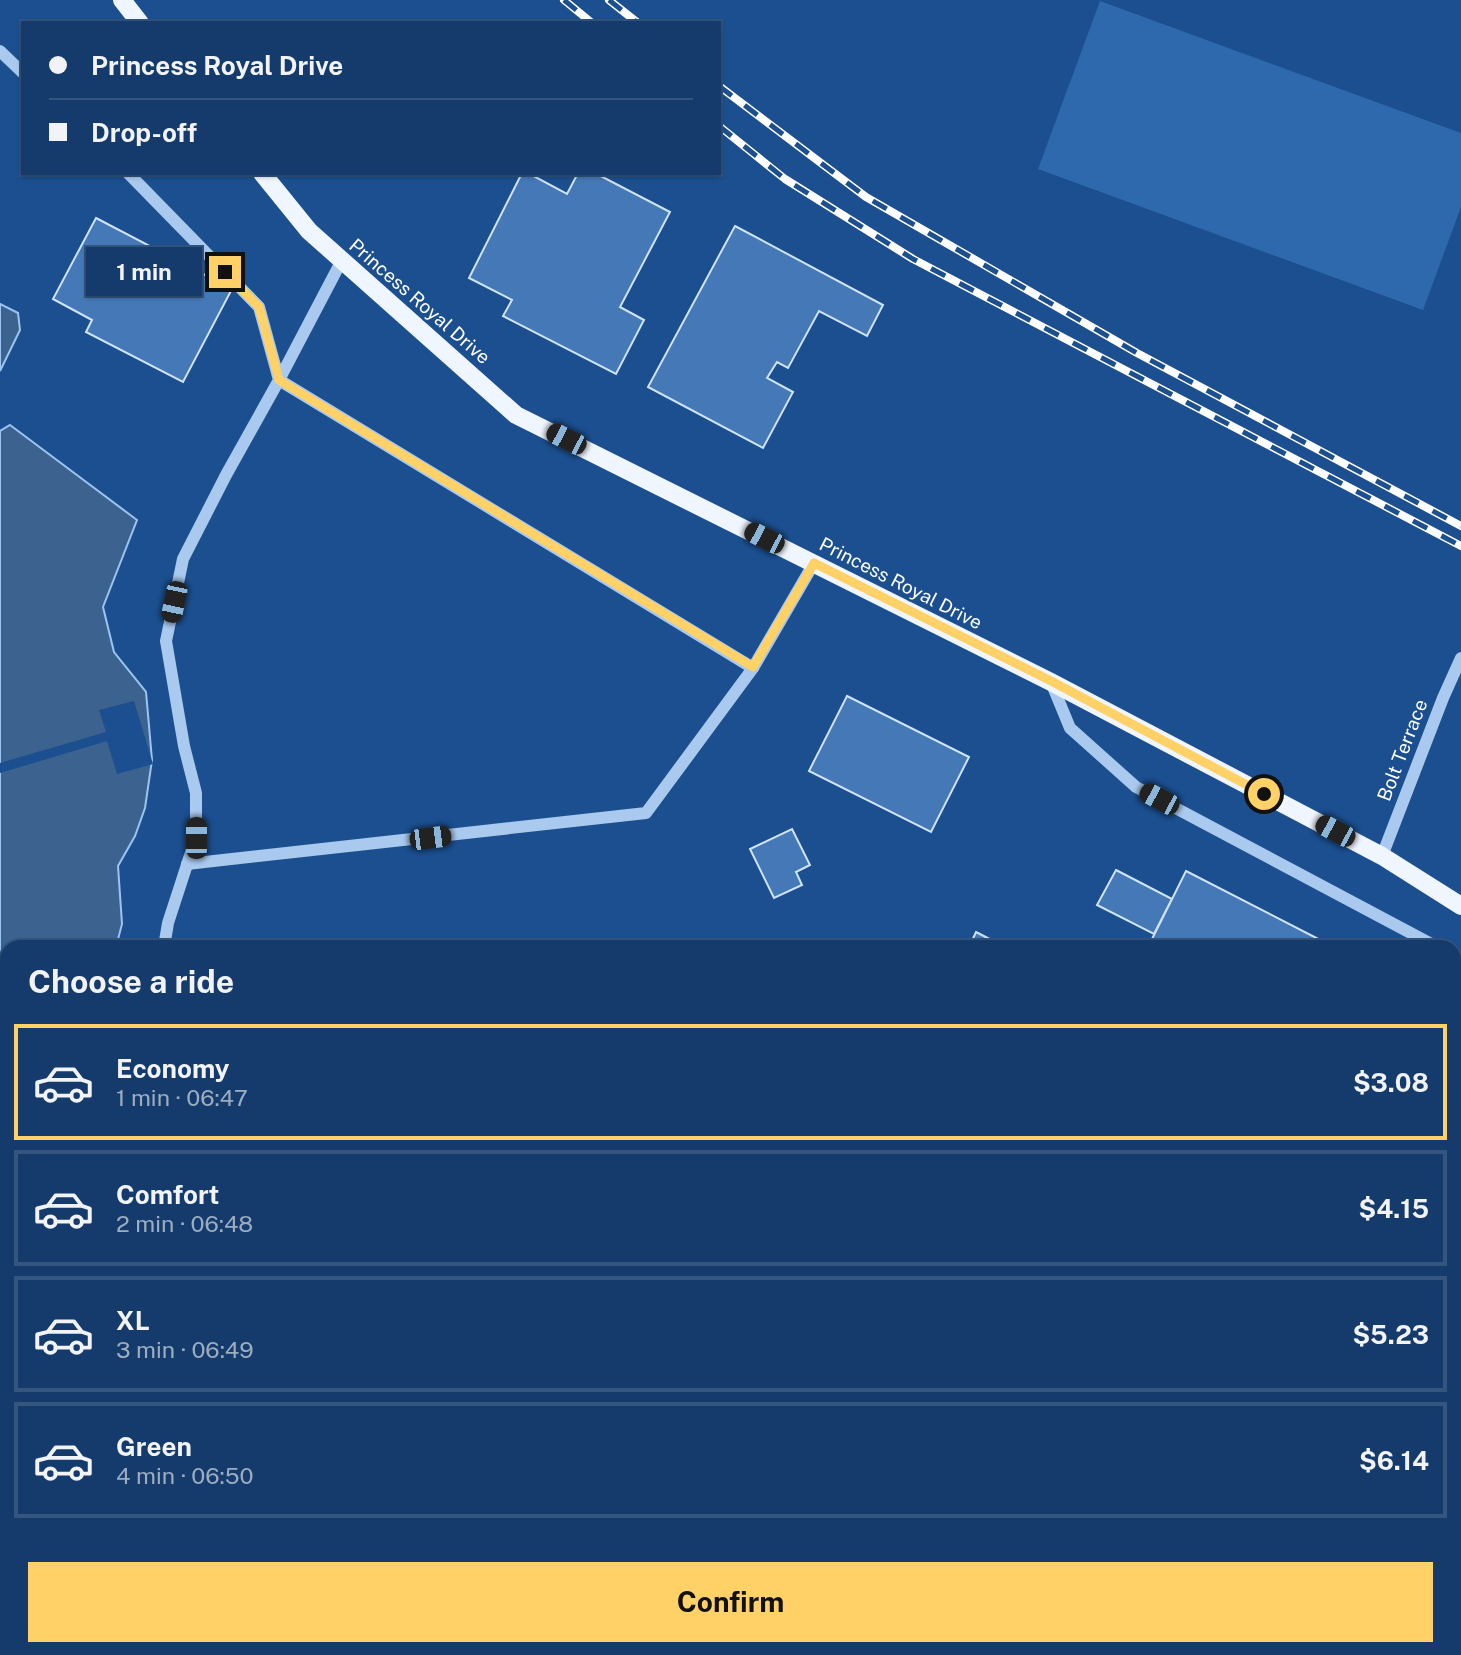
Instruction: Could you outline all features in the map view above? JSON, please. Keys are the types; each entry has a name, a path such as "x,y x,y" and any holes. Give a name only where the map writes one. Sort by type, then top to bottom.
{"main road":[{"path":"122,0 139,21"},
{"name":"Princess Royal Drive","path":"264,175 309,231 516,415 1051,681 1382,856 1461,906"}],"street":[{"path":"0,51 21,71"},
{"path":"130,175 259,307 279,380 753,667"},
{"path":"165,940 168,923 196,838 196,793 184,746 166,640 183,559 342,260"},
{"path":"187,864 646,813 753,667 814,563"},
{"name":"Bolt Terrace","path":"1382,856 1461,658"},
{"path":"1051,681 1070,727 1136,787 1424,940"}],"shaded area":[{"path":"1100,1 1461,133 1461,207 1423,310 1038,169"},
{"path":"0,304 18,313 20,330 0,371"},
{"path":"10,425 137,520 103,607 114,652 146,692 152,760 145,808 135,836 118,866 122,924 118,940 0,940 0,431"}],"pier":[{"path":"134,701 153,764 117,774 107,741 0,773 0,763 106,732 99,710"}],"building":[{"path":"521,175 532,175 567,194 577,175 599,175 670,212 620,307 644,320 616,374 503,316 512,300 469,278"},
{"path":"96,218 232,289 183,382 86,332 92,320 53,299"},
{"path":"735,226 883,305 867,336 819,311 788,368 777,362 767,378 793,392 763,448 648,387"},
{"path":"847,696 969,757 931,832 809,771"},
{"path":"792,829 810,865 796,872 802,885 774,898 750,849"},
{"path":"1116,870 1172,899 1154,934 1097,905"},
{"path":"1186,871 1320,940 1152,940"},
{"path":"976,932 991,940 972,940"}],"railway":[{"path":"564,0 590,21"},
{"path":"609,0 635,21"},
{"path":"721,88 866,197 1137,353 1461,526"},
{"path":"721,128 785,179 913,259 1461,546"}],"route":[{"path":"225,272 259,307 279,380 753,667 814,563 1051,681 1264,794"}]}
